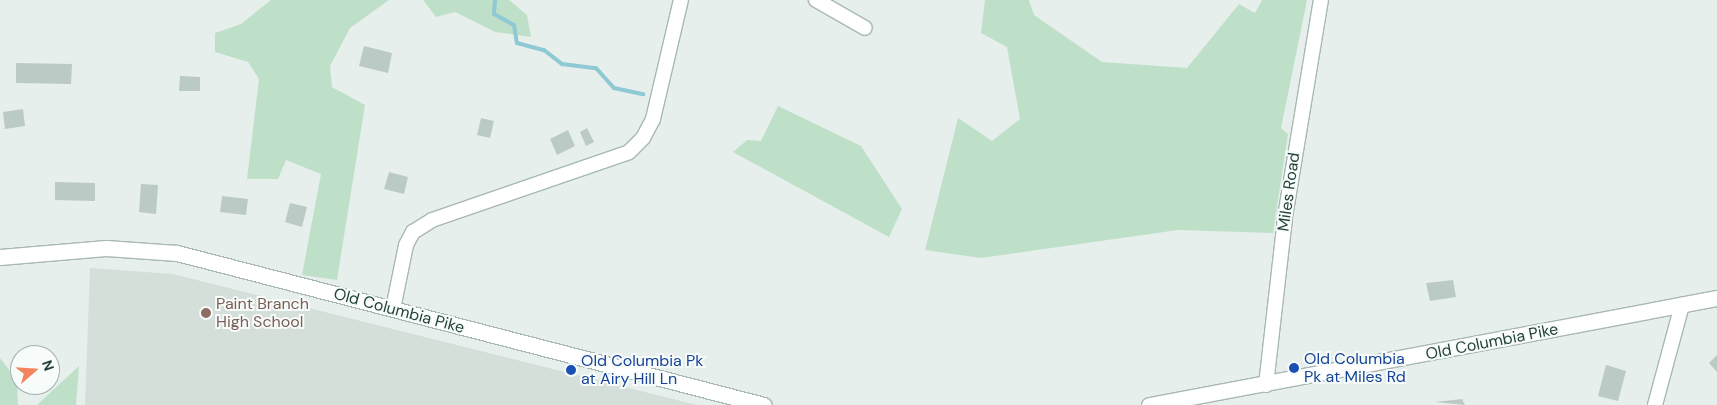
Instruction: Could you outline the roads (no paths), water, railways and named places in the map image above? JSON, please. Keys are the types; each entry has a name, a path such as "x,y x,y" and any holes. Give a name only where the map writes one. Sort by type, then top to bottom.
{"main road":[{"name":"Old Columbia Pike","path":"0,257 106,248 177,253 764,405"},
{"name":"Old Columbia Pike","path":"1149,405 1212,400 1266,385 1717,298"}],"street":[{"path":"393,309 406,245 414,232 462,207 629,152 643,138 659,94 681,0"},
{"path":"816,0 865,28"},
{"name":"Miles Road","path":"1266,385 1285,216 1321,0"},
{"path":"1655,405 1682,305"}],"waterway":[{"path":"495,0 494,14 514,25 517,43 544,50 562,64 596,68 614,88 643,94"}],"place":[{"name":"Paint Branch High School","path":"206,313"},
{"name":"Old Columbia Pk at Miles Rd","path":"1294,368"},
{"name":"Old Columbia Pk at Airy Hill Ln","path":"571,370"}]}
